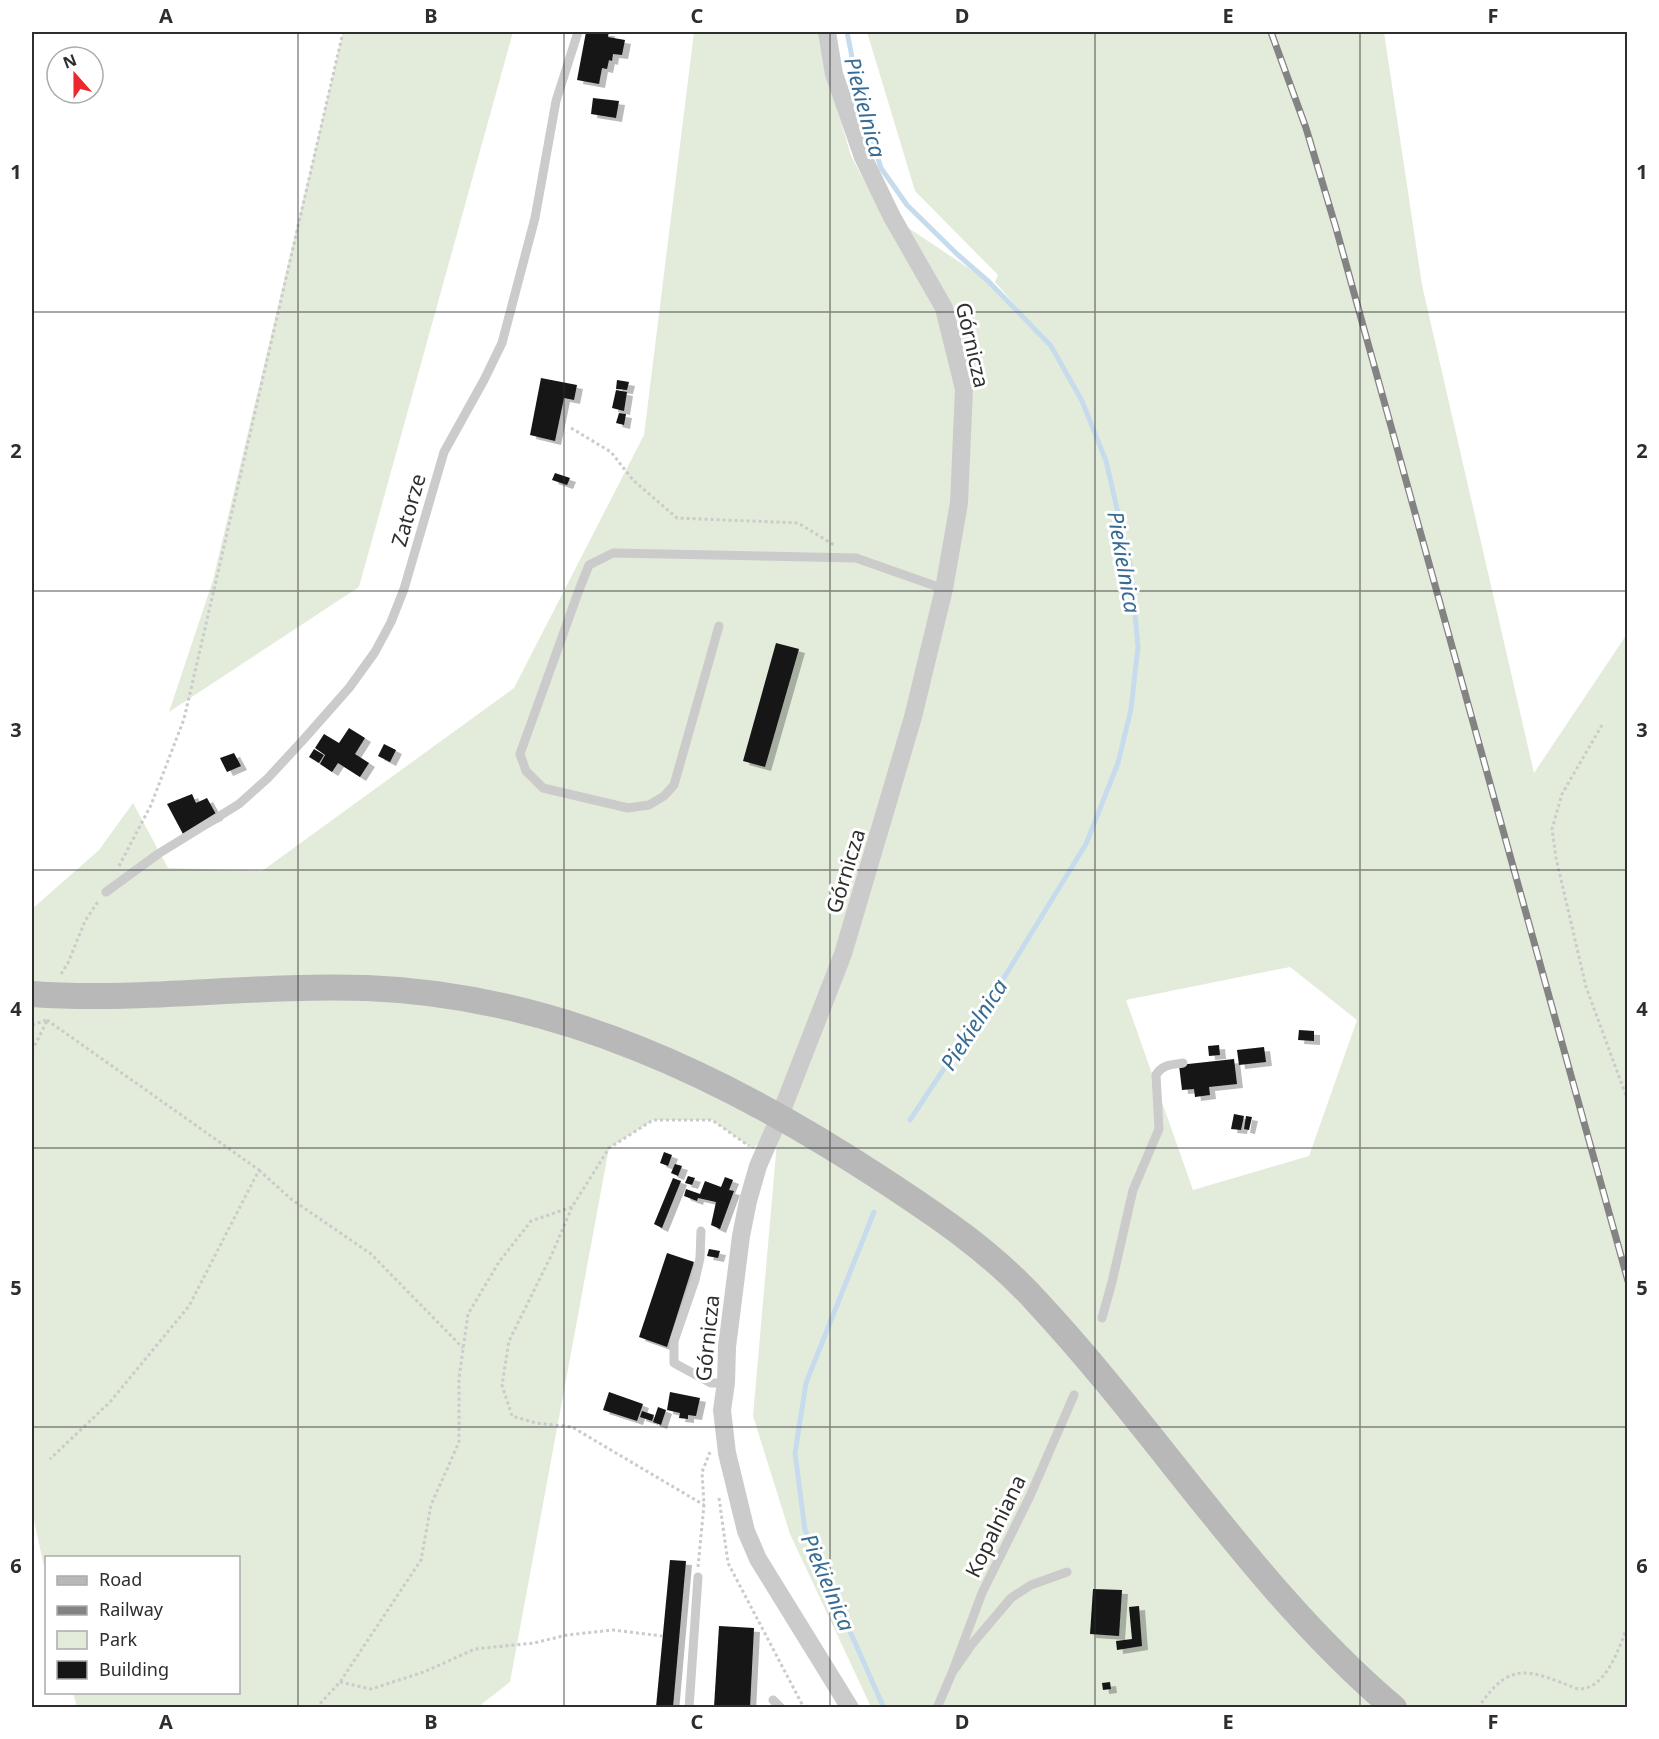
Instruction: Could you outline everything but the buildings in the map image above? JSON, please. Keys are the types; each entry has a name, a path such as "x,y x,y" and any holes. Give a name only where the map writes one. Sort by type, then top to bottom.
{"main road":[{"path":"32,994 116,996 300,987 370,988 432,993 482,1001 566,1022 617,1038 687,1067 839,1151 935,1214 977,1246 1034,1298 1086,1356 1274,1587 1326,1645 1394,1707"}],"street":[{"name":"Górnicza","path":"827,32 834,74 863,157 892,217 944,309 964,389 959,503 944,589 913,717 843,954 758,1166 741,1236 727,1347 726,1383 722,1410 727,1453 746,1531 758,1559 850,1707"}],"lane":[{"name":"Zatorze","path":"105,892 158,854 239,804 268,778 304,739 349,688 375,652 404,590 444,452 502,343 535,218 556,101 578,32"},
{"path":"719,626 674,785 664,796 649,805 628,808 543,788 526,771 520,754 589,565 613,552 856,558 944,589"},
{"path":"1102,1318 1133,1190 1159,1129 1156,1075 1165,1066 1183,1063"},
{"path":"701,1231 695,1280 674,1341 675,1363 711,1383 726,1383"},
{"name":"Kopalniana","path":"937,1707 982,1593 1030,1496 1074,1395"},
{"name":"Kopalniana","path":"952,1673 978,1636 1011,1598 1030,1585 1067,1572"},
{"path":"689,1707 698,1577"},
{"path":"773,1700 781,1707"}],"path":[{"path":"68,963 86,921 105,892 151,805 184,719 343,32"},
{"path":"571,428 611,452 633,480 677,518 798,523 856,558"},
{"path":"1602,725 1562,794 1552,829 1556,858 1586,987 1628,1101"},
{"path":"32,1026 47,1020"},
{"path":"32,1051 47,1020"},
{"path":"47,1020 258,1170 291,1199 371,1254 463,1348"},
{"path":"704,1505 572,1427 536,1423 512,1416 502,1385 509,1341 552,1254 572,1207 609,1148 653,1119 712,1119 753,1149"},
{"path":"50,1459 110,1402 189,1305 258,1170"},
{"path":"316,1707 340,1682 421,1560 431,1505 459,1442 459,1378 468,1314 498,1262 531,1221 572,1207"},
{"path":"698,1577 704,1505 702,1472 714,1442"},
{"path":"1478,1707 1498,1682 1522,1672 1536,1673 1578,1689 1591,1688 1597,1684 1609,1666 1628,1625"},
{"path":"340,1682 372,1689 424,1672 474,1649 534,1643 567,1635 613,1630 662,1636"}],"green space":[{"path":"343,32 513,32 359,587 169,712 213,580"},
{"path":"694,32 818,32 827,74 851,156 898,244 892,217 988,281 1038,332 995,282 998,275 915,191 867,32 1384,32 1422,285 1534,773 1627,634 1627,1707 871,1707 790,1534 753,1416 779,1119 753,1149 712,1120 653,1120 609,1148 510,1682 478,1707 77,1707 73,1694 240,1694 240,1556 45,1556 45,1571 32,1511 32,909 99,850 133,803 168,868 262,871 514,688 644,435","holes":["1290,967 1357,1020 1309,1156 1193,1190 1126,1000"]}],"waterway":[{"name":"Piekielnica","path":"847,32 862,107 881,168 907,205 988,281 1051,346 1082,401 1106,461 1131,569 1138,647 1131,709 1118,763 1086,844 1002,981 910,1120"},
{"name":"Piekielnica","path":"874,1212 806,1383 795,1453 805,1530 884,1708"}],"railway":[{"path":"1271,32 1306,128 1336,228 1628,1281"}]}
